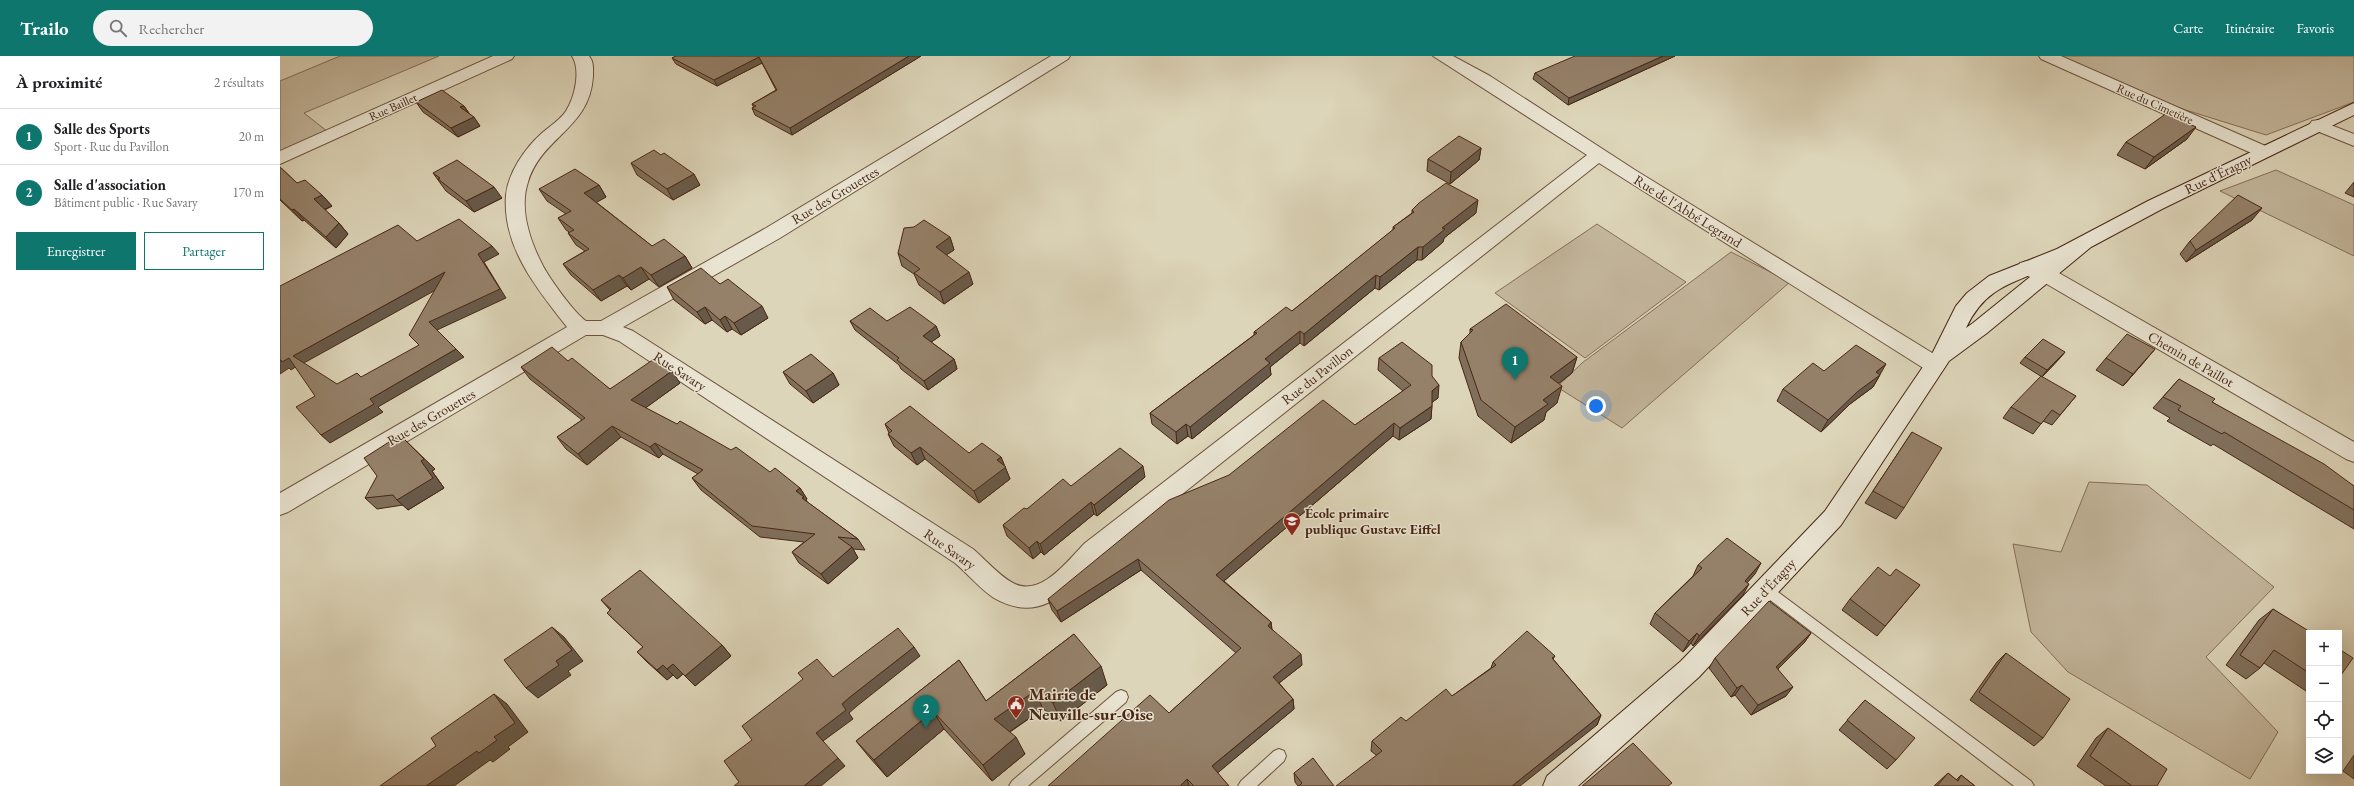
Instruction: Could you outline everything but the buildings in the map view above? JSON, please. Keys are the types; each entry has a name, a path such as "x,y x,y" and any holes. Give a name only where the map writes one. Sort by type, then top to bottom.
{"street":[{"name":"Rue Baillet","path":"280,158 506,56"},
{"name":"Rue Savary","path":"580,56 584,60 585,70 580,98 572,114 541,144 528,164 517,184 516,208 519,231 541,281 576,324 626,336 964,556 1004,590 1021,597 1038,597"},
{"name":"Rue des Grouettes","path":"280,505 593,328 773,233 1062,56"},
{"name":"Rue de l'Abbé Legrand","path":"1442,56 1484,80 1599,154 1939,360"},
{"name":"Rue du Cimetière","path":"2047,56 2264,152"},
{"name":"Rue d'Éragny","path":"1557,786 1690,669 1833,518 1939,360 1960,316 1974,298 2002,278 2084,244 2155,205 2354,108"},
{"path":"2318,125 2354,140"},
{"name":"Rue du Pavillon","path":"1038,597 1059,584 1094,550 1599,154"},
{"name":"Rue d'Éragny","path":"1939,360 2084,244"},
{"name":"Chemin de Paillot","path":"2027,268 2047,275 2354,453"}],"lane":[{"path":"1766,589 2026,786"},
{"path":"1017,786 1121,697"},
{"path":"1246,786 1279,756"}],"shaded area":[{"path":"340,56 439,56 304,113 332,135 280,158 280,81"},
{"path":"2060,56 2354,56 2354,102 2266,135 2160,102 2124,87 2122,83"},
{"path":"2276,170 2354,205 2354,256 2220,191"},
{"path":"1597,224 1686,282 1585,358 1495,293"},
{"path":"1731,252 1790,282 1622,428 1557,387 1582,363"},
{"path":"2089,482 2147,485 2274,587 2206,657 2278,732 2250,779 2068,672 2031,632 2013,544 2061,552"}],"place":[{"name":"Salle des Sports","path":"1515,380"},
{"name":"École primaire publique Gustave Eiffel","path":"1292,536"},
{"name":"Mairie de Neuville-sur-Oise","path":"1016,719"},
{"name":"Salle d'association","path":"926,728"}]}
